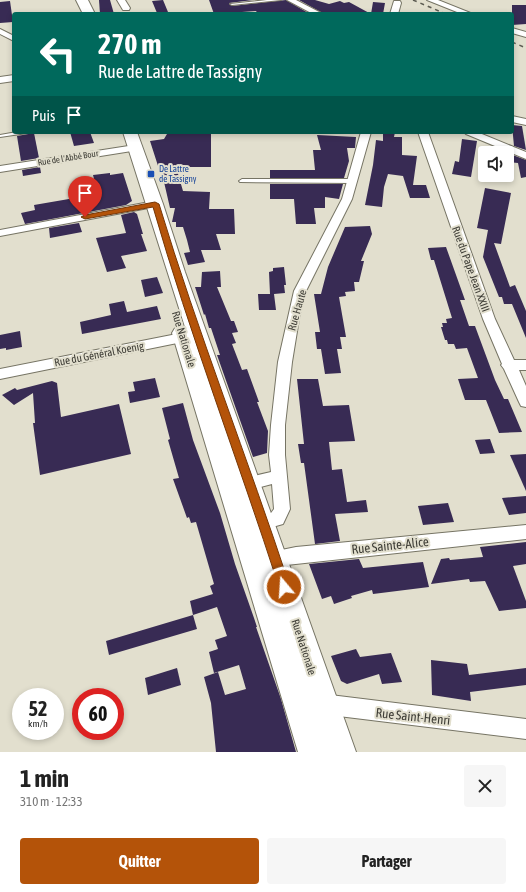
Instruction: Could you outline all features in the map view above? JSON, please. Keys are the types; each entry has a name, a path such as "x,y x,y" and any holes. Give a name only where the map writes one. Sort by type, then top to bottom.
{"main road":[{"name":"Rue Nationale","path":"127,140 264,559 323,704 340,752"},
{"name":"Rue Nationale","path":"264,559 300,708 314,752"}],"street":[{"path":"121,0 126,8"},
{"path":"291,0 315,12"},
{"path":"431,0 464,12"},
{"path":"395,12 397,3"},
{"path":"0,31 12,39"},
{"path":"514,31 526,35"},
{"path":"0,80 12,78"},
{"path":"514,120 526,122"},
{"name":"Rue Haute","path":"253,525 277,519 282,509 277,456 278,425 284,362 296,302 347,200 365,134"},
{"name":"Rue du Pape Jean XXIII","path":"424,134 474,281 508,365 526,402"},
{"path":"475,134 526,156"},
{"name":"Rue de l'Abbé Bour","path":"0,169 127,140"},
{"path":"0,233 149,206"},
{"name":"Rue du Général Koenig","path":"0,374 190,336"},
{"path":"508,365 526,365"},
{"path":"239,485 279,476"},
{"name":"Rue Sainte-Alice","path":"264,559 526,532"},
{"name":"Rue Saint-Henri","path":"300,708 323,704 358,710 526,729"}],"lane":[{"path":"232,4 279,0"},
{"path":"0,136 14,134"},
{"path":"242,181 352,182"}],"building":[{"path":"99,0 110,0 113,12 100,12"},
{"path":"163,0 168,12 157,12 152,1"},
{"path":"209,0 253,0 229,3 232,6 286,0 307,12 256,11 213,12"},
{"path":"299,0 315,0 329,4 340,1 344,3 349,2 367,12 320,12"},
{"path":"10,1 12,22 0,23 0,2"},
{"path":"373,2 385,3 383,12 371,12"},
{"path":"512,5 526,5 526,24 514,25 514,12 512,12"},
{"path":"514,125 522,126 526,150 514,146"},
{"path":"34,134 39,158 21,161 17,136"},
{"path":"71,134 91,134 94,143 74,146"},
{"path":"167,134 211,134 211,167 176,167 183,191 210,192 209,209 234,209 235,234 216,234 221,250 201,250 205,262 188,265 184,253 190,252 183,227 176,227 176,222 172,222 175,208 170,208 161,169 159,169 150,141 164,139"},
{"path":"383,134 395,134 394,137 402,137 402,155 417,156 413,185 426,185 430,198 410,198 403,176 388,174 384,187 382,207 365,205 373,165 376,140 383,141"},
{"path":"317,135 356,137 355,148 347,148 349,161 344,178 270,178 270,170 315,170 313,150 321,150"},
{"path":"462,139 477,141 471,177 452,174 455,161 459,162"},
{"path":"514,156 526,160 526,177 521,178 518,163 514,163"},
{"path":"40,167 41,173 23,176 22,170"},
{"path":"110,173 110,175 123,173 132,201 126,205 25,224 21,213 35,210 34,205 98,194 93,175"},
{"path":"270,184 343,184 339,199 325,197 325,208 314,208 316,224 296,224 294,199 270,199"},
{"path":"485,188 511,193 501,244 494,243 510,287 515,285 526,311 526,338 512,304 504,304 502,297 499,297 483,257 488,230 477,228"},
{"path":"134,212 137,214 143,234 141,234 147,251 121,256 126,268 107,272 96,238 126,233 121,215"},
{"path":"79,223 82,232 50,238 49,228"},
{"path":"370,226 372,234 361,261 364,261 359,282 354,282 355,291 345,292 346,296 339,297 346,337 340,337 342,349 337,349 341,373 325,374 321,349 317,349 315,332 320,332 314,294 321,294 328,267 345,227"},
{"path":"446,247 465,300 460,300 469,326 475,326 495,380 504,399 508,399 522,432 499,433 486,400 465,400 458,379 478,378 467,348 456,349 454,344 448,344 447,340 445,340 441,327 443,327 442,323 447,323 446,319 452,318 434,260 431,260 428,248"},
{"path":"284,267 286,285 284,285 285,293 274,294 276,310 259,310 258,294 270,294 269,272 273,271 273,268"},
{"path":"220,271 221,287 217,287 231,321 234,321 238,332 232,333 236,343 232,344 242,370 247,369 268,431 267,453 253,457 217,355 220,355 211,328 209,328 195,287 201,287 202,272"},
{"path":"157,277 163,293 145,297 141,280"},
{"path":"124,301 127,312 157,306 161,319 82,334 80,322 111,315 109,304"},
{"path":"20,331 22,347 6,350 6,348 0,349 0,335"},
{"path":"155,378 160,397 130,403 128,392 135,391 133,382"},
{"path":"297,379 318,379 323,406 349,405 355,441 329,442 332,470 342,469 347,502 366,500 368,512 335,514 340,541 315,544 304,463 301,463 298,444 304,444"},
{"path":"52,381 57,383 61,417 119,404 131,454 40,475 33,423 35,423 33,393 14,405 2,395 15,388 17,390"},
{"path":"183,403 193,440 220,513 235,564 281,699 296,752 216,752 211,703 204,677 218,672 225,695 246,689 239,665 214,673 209,652 218,649 215,640 227,636 217,607 193,615 190,601 213,594 210,586 214,584 196,522 191,523 189,517 187,518 173,479 179,478 168,440 170,439 162,408"},
{"path":"490,439 495,453 480,454 475,440"},
{"path":"526,454 526,491 510,455"},
{"path":"526,496 526,513 509,515 502,498"},
{"path":"448,503 454,522 423,525 418,506"},
{"path":"526,542 526,564 513,566 526,601 526,608 499,611 485,581 470,582 469,579 431,584 441,559 449,558 450,560 483,557 480,547"},
{"path":"359,559 363,568 423,562 429,587 373,594 372,590 351,596 352,598 334,604 331,596 322,599 309,564"},
{"path":"193,615 197,629 109,655 106,641"},
{"path":"356,649 360,657 391,653 402,682 382,684 379,674 347,684 341,681 331,656"},
{"path":"431,660 467,664 469,675 526,668 526,685 470,692 471,701 432,695"},
{"path":"177,668 181,685 148,695 145,678"}],"railway":[{"path":"413,0 441,12"},
{"path":"514,43 526,48"}],"place":[{"name":"De Lattre de Tassigny","path":"151,174"}],"route":[{"path":"85,217 155,204 176,272 264,523 284,587"}]}
